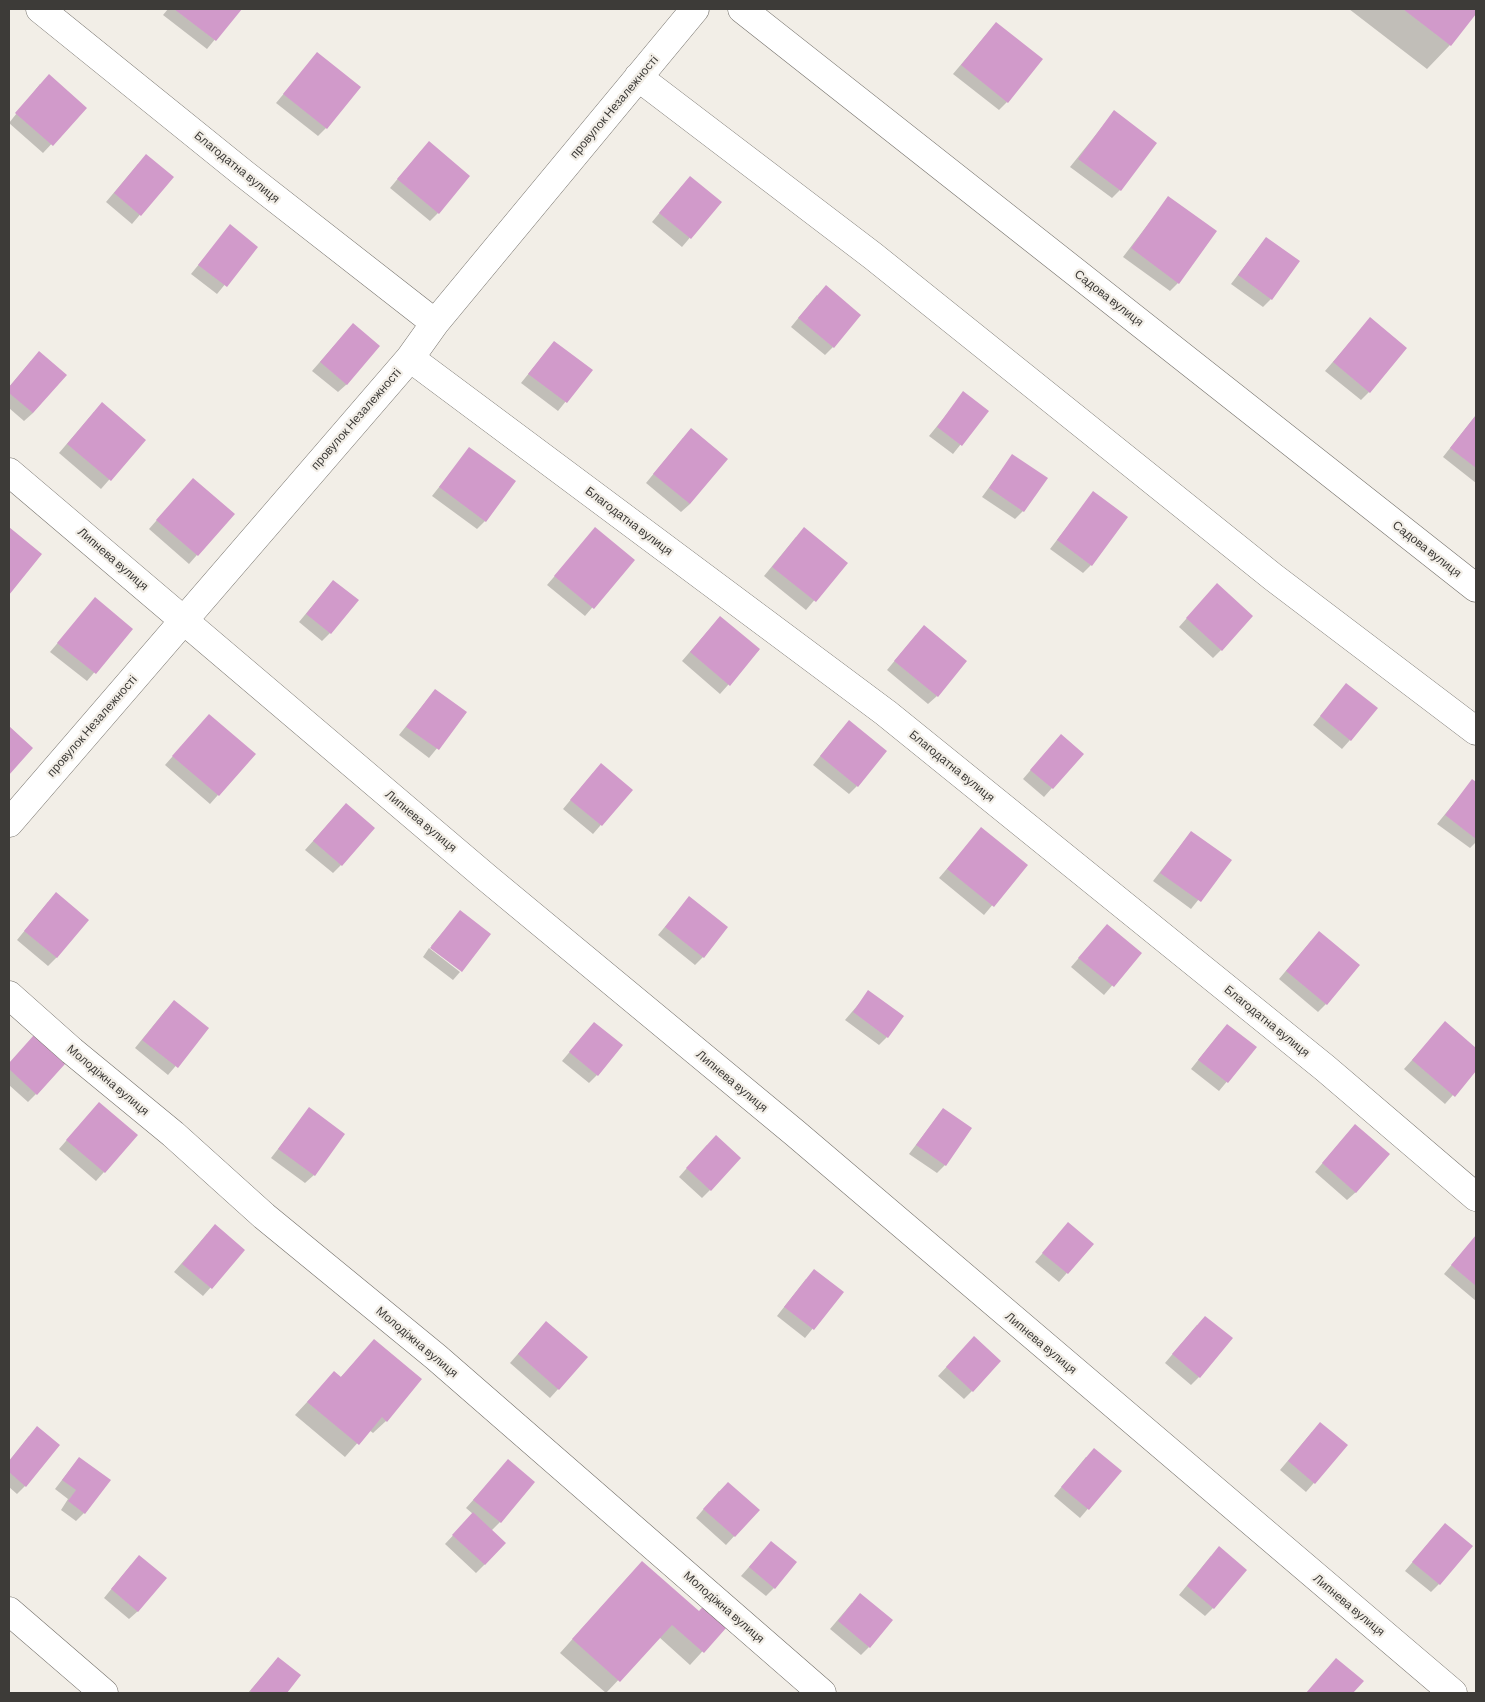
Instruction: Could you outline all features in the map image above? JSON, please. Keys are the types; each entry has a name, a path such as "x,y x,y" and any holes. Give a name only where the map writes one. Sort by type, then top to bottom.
{"street":[{"name":"Благодатна вулиця","path":"40,9 243,174 435,323"},
{"name":"провулок Незалежності","path":"9,823 410,358 435,323 695,9"},
{"name":"Садова вулиця","path":"742,9 1476,588"},
{"path":"638,77 872,256 1273,577 1476,731"},
{"name":"Благодатна вулиця","path":"410,358 886,713 1325,1068 1476,1197"},
{"name":"Липнева вулиця","path":"9,472 480,871 795,1133 1453,1693"},
{"name":"Молодіжна вулиця","path":"9,995 173,1134 264,1216 436,1357 822,1693"},
{"path":"9,1611 104,1693"}],"building":[{"path":"174,9 242,9 216,41"},
{"path":"1403,9 1476,9 1476,14 1451,46"},
{"path":"996,22 1043,59 1008,103 961,65"},
{"path":"317,52 361,87 327,129 283,94"},
{"path":"49,74 87,108 53,146 15,113"},
{"path":"1114,110 1157,143 1121,191 1078,159"},
{"path":"429,141 470,176 439,214 397,179"},
{"path":"146,154 174,177 141,216 114,193"},
{"path":"690,176 722,202 691,239 659,213"},
{"path":"1168,196 1217,231 1179,284 1131,248"},
{"path":"230,224 258,247 227,287 198,265"},
{"path":"1266,237 1300,261 1272,300 1238,275"},
{"path":"826,285 861,315 834,348 798,318"},
{"path":"1370,317 1407,348 1370,393 1333,362"},
{"path":"353,323 380,346 347,385 320,362"},
{"path":"554,341 593,370 567,403 528,374"},
{"path":"39,351 67,375 33,413 9,393 9,387"},
{"path":"963,391 989,411 962,446 937,427"},
{"path":"102,402 146,440 111,481 67,444"},
{"path":"1476,415 1476,468 1450,448"},
{"path":"691,428 728,459 690,504 653,474"},
{"path":"469,447 516,481 486,522 439,487"},
{"path":"1012,454 1048,478 1024,512 989,488"},
{"path":"193,478 235,514 198,556 156,520"},
{"path":"1093,491 1128,517 1092,566 1057,540"},
{"path":"9,527 42,554 9,595"},
{"path":"595,527 635,560 594,609 554,576"},
{"path":"804,527 848,563 816,602 772,567"},
{"path":"333,580 359,600 331,634 306,614"},
{"path":"1217,583 1253,616 1222,651 1186,618"},
{"path":"95,597 133,629 96,674 57,643"},
{"path":"720,616 760,649 730,686 690,652"},
{"path":"924,625 967,661 938,697 894,661"},
{"path":"1346,683 1378,708 1351,741 1320,716"},
{"path":"435,689 467,712 439,750 406,727"},
{"path":"209,714 256,754 219,796 172,756"},
{"path":"849,720 887,751 858,787 820,756"},
{"path":"9,726 33,748 9,775"},
{"path":"1061,734 1084,754 1053,789 1030,770"},
{"path":"601,763 633,790 602,826 570,800"},
{"path":"1472,779 1476,782 1476,839 1445,815"},
{"path":"346,803 375,828 342,866 313,841"},
{"path":"981,827 1028,865 994,907 947,869"},
{"path":"1191,831 1232,860 1201,902 1160,873"},
{"path":"56,892 89,920 57,958 24,931"},
{"path":"689,896 728,927 704,958 665,927"},
{"path":"460,910 491,934 462,972 430,948"},
{"path":"1107,924 1142,953 1114,987 1078,958"},
{"path":"1319,931 1360,965 1327,1005 1286,971"},
{"path":"868,990 904,1016 888,1038 853,1012"},
{"path":"174,1000 209,1028 178,1068 142,1040"},
{"path":"1445,1021 1476,1048 1476,1071 1455,1097 1412,1060"},
{"path":"594,1022 623,1045 598,1076 569,1052"},
{"path":"1227,1024 1257,1047 1228,1083 1198,1060"},
{"path":"34,1035 65,1064 37,1095 9,1069 9,1063"},
{"path":"99,1102 138,1135 105,1173 66,1140"},
{"path":"309,1107 345,1134 315,1176 278,1149"},
{"path":"943,1108 972,1128 946,1166 916,1145"},
{"path":"1355,1124 1390,1154 1356,1193 1322,1163"},
{"path":"716,1135 741,1158 711,1191 686,1168"},
{"path":"1068,1222 1094,1244 1068,1274 1042,1253"},
{"path":"215,1224 245,1250 212,1289 182,1264"},
{"path":"1476,1235 1476,1286 1451,1265"},
{"path":"814,1269 844,1292 814,1330 784,1307"},
{"path":"1205,1316 1233,1338 1200,1378 1172,1354"},
{"path":"546,1321 588,1357 559,1390 518,1354"},
{"path":"974,1336 1001,1361 973,1392 946,1367"},
{"path":"374,1339 422,1379 387,1422 382,1417 359,1445 307,1402 334,1371 341,1377"},
{"path":"1320,1422 1348,1445 1315,1484 1288,1461"},
{"path":"37,1426 60,1445 26,1487 9,1472 9,1461"},
{"path":"1094,1448 1122,1471 1089,1510 1061,1487"},
{"path":"79,1457 111,1480 85,1514 68,1501 76,1490 62,1480"},
{"path":"508,1459 535,1482 501,1523 473,1500"},
{"path":"728,1482 760,1510 735,1537 703,1509"},
{"path":"473,1512 506,1543 485,1565 452,1535"},
{"path":"1445,1523 1473,1546 1440,1585 1412,1562"},
{"path":"771,1541 797,1562 775,1589 749,1567"},
{"path":"1219,1546 1247,1570 1214,1609 1187,1586"},
{"path":"139,1555 167,1578 138,1612 111,1589"},
{"path":"642,1561 699,1611 711,1598 734,1619 704,1653 672,1625 620,1682 572,1639"},
{"path":"860,1593 893,1620 870,1648 838,1621"},
{"path":"278,1657 301,1675 287,1693 253,1693 250,1691"},
{"path":"1336,1658 1364,1681 1353,1693 1306,1693"}]}
